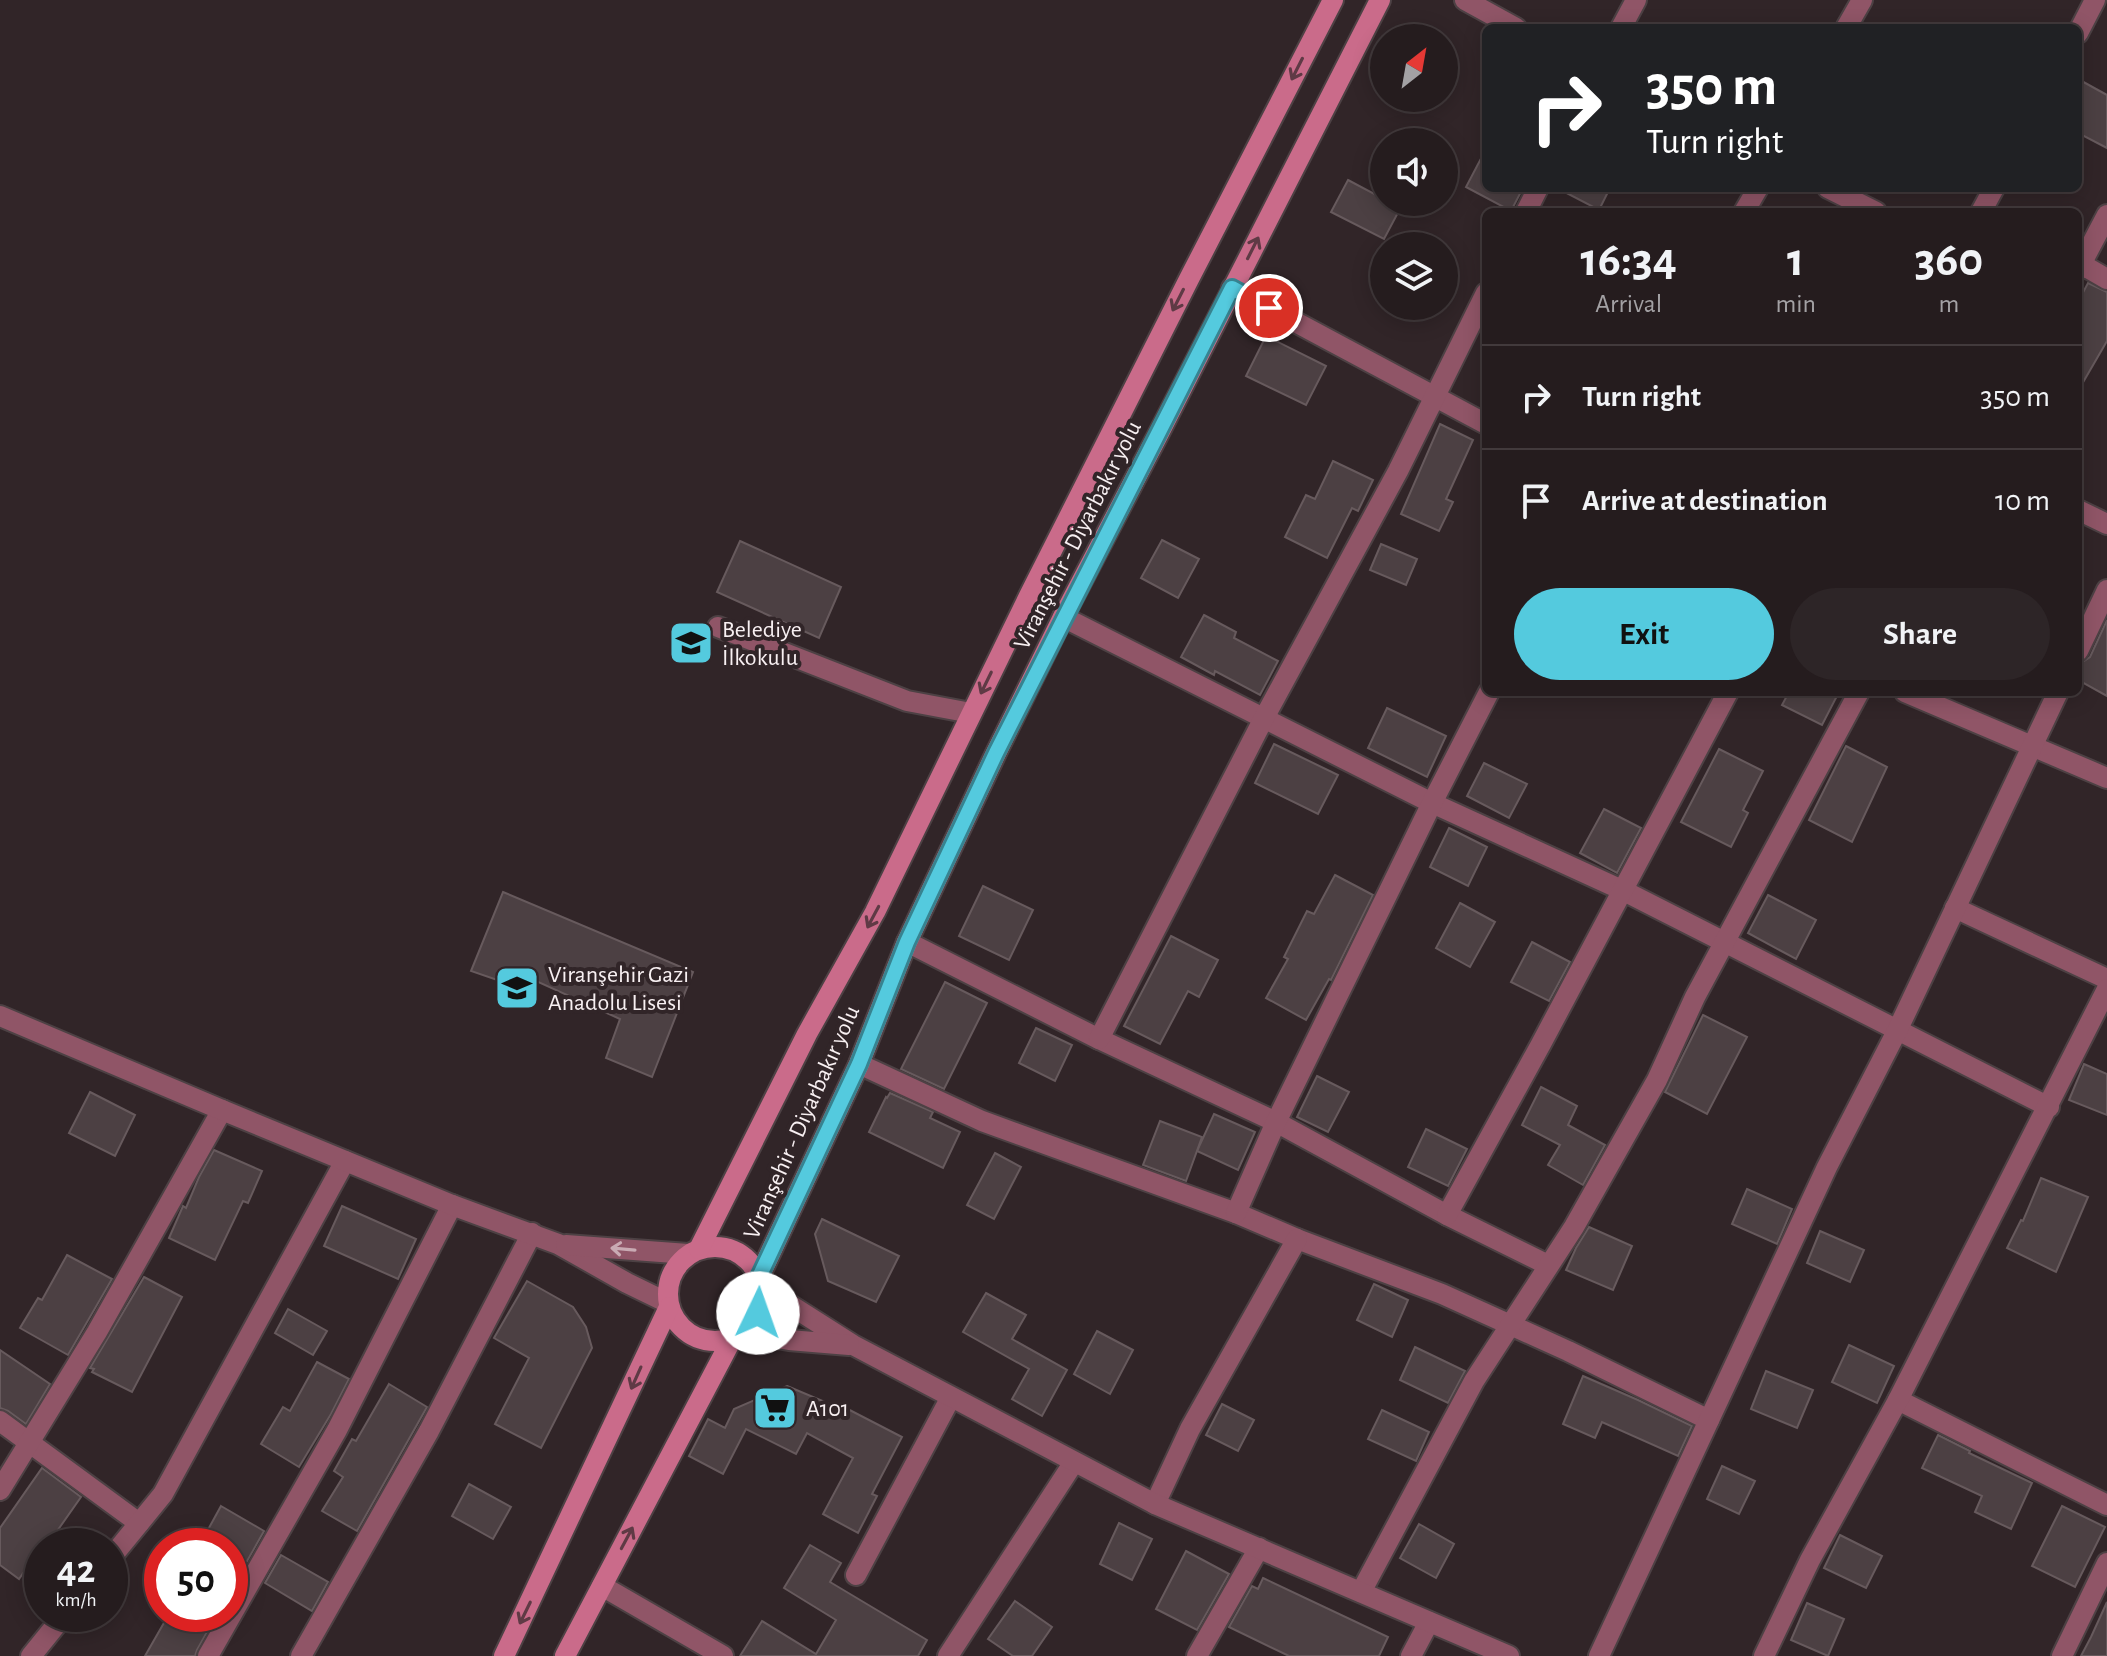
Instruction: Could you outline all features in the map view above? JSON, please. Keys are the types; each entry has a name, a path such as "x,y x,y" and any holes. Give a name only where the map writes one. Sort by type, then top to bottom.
{"main road":[{"name":"Viranşehir - Diyarbakır yolu","path":"693,1252 875,912 971,713 1333,0"},
{"name":"Viranşehir - Diyarbakır yolu","path":"760,1284 859,1064 907,942 996,753 1380,0"},
{"path":"565,1656 738,1334 758,1313 760,1284 752,1264 728,1248 713,1247 693,1252 678,1264 671,1276 669,1305 675,1319 683,1329 707,1340 720,1340 738,1334"},
{"path":"504,1656 669,1305"}],"street":[{"path":"1465,0 1509,24"},
{"path":"1623,24 1636,0"},
{"path":"1848,24 1862,0"},
{"path":"2082,25 2095,0"},
{"path":"1836,192 1868,208"},
{"path":"2082,263 2107,215"},
{"path":"2082,268 2107,279"},
{"path":"1232,288 1482,422"},
{"path":"1099,1039 1264,718 1398,471 1482,301"},
{"path":"2082,512 2107,524"},
{"path":"2082,643 2107,590"},
{"path":"1063,617 1432,803 1622,890 2049,1107"},
{"path":"718,627 907,701 971,713"},
{"path":"1236,1213 1276,1122 1487,696"},
{"path":"1447,1215 1726,696"},
{"path":"1361,1592 1474,1381 1574,1227 1657,1080 1695,997 1857,696"},
{"path":"1914,696 2107,778"},
{"path":"1599,1656 1827,1167 1897,1031 2056,696"},
{"path":"1955,908 2107,979"},
{"path":"907,942 1099,1039 1276,1122 1447,1215 1548,1265"},
{"path":"1764,1656 1810,1560 1898,1400 2107,989"},
{"path":"1,1020 452,1205 558,1244 669,1305"},
{"path":"859,1064 982,1121 1236,1213 1442,1294 1709,1420"},
{"path":"0,1490 97,1332 222,1110"},
{"path":"128,1537 163,1494 345,1161"},
{"path":"208,1656 337,1430 452,1205"},
{"path":"301,1656 422,1444 532,1233"},
{"path":"1155,1504 1190,1429 1297,1239"},
{"path":"558,1244 693,1252"},
{"path":"760,1284 853,1345 1155,1504 1509,1656"},
{"path":"738,1334 853,1345"},
{"path":"856,1575 951,1397"},
{"path":"1898,1400 2107,1505"},
{"path":"0,1421 139,1523"},
{"path":"948,1656 1074,1462"},
{"path":"1197,1656 1259,1548"},
{"path":"2062,1656 2105,1570"},
{"path":"602,1586 723,1656"},
{"path":"1411,1656 1429,1622"},
{"path":"31,1656 50,1632"}],"building":[{"path":"2082,81 2107,95 2107,148 2082,135"},
{"path":"1482,157 1482,192 1521,192 1513,208 1505,208 1466,187"},
{"path":"1348,180 1370,192 1370,216 1396,216 1388,232 1370,232 1331,212"},
{"path":"1565,192 1608,192 1600,208"},
{"path":"2088,283 2107,292 2107,341 2082,384 2082,294"},
{"path":"1266,336 1326,366 1306,405 1246,376"},
{"path":"1440,424 1473,440 1446,499 1453,502 1439,531 1401,514"},
{"path":"1333,461 1373,480 1358,511 1352,508 1327,558 1285,537 1306,495 1315,499"},
{"path":"1162,540 1199,559 1178,598 1141,578"},
{"path":"740,541 841,587 819,638 717,592"},
{"path":"1381,544 1417,559 1406,585 1370,570"},
{"path":"1204,615 1236,632 1234,638 1278,661 1260,695 1181,657"},
{"path":"2107,620 2107,696 2082,682 2082,662 2090,657"},
{"path":"1787,696 1837,696 1822,725 1782,705"},
{"path":"1387,708 1446,736 1427,777 1368,748"},
{"path":"1274,744 1338,775 1318,814 1255,783"},
{"path":"1846,746 1887,767 1852,842 1809,820"},
{"path":"1719,749 1763,771 1743,810 1748,813 1731,847 1681,822"},
{"path":"1484,763 1527,784 1509,818 1467,796"},
{"path":"1604,809 1641,828 1617,873 1580,853"},
{"path":"1449,828 1487,847 1468,886 1430,867"},
{"path":"1335,875 1373,895 1331,980 1306,1020 1266,998 1288,959 1284,957 1307,911 1314,914"},
{"path":"983,886 1033,910 1009,960 959,936"},
{"path":"503,892 693,972 652,1077 606,1058 620,1019 512,970 506,983 471,971"},
{"path":"1768,895 1816,920 1796,959 1748,933"},
{"path":"1460,903 1495,922 1470,967 1436,948"},
{"path":"1171,936 1218,960 1199,997 1188,991 1160,1044 1124,1026"},
{"path":"1532,942 1570,962 1549,1001 1511,982"},
{"path":"945,982 987,1003 944,1089 901,1069"},
{"path":"1703,1015 1747,1037 1707,1114 1665,1092"},
{"path":"1036,1028 1072,1045 1055,1081 1019,1063"},
{"path":"2084,1064 2107,1074 2107,1115 2069,1100"},
{"path":"1317,1076 1349,1092 1328,1132 1297,1117"},
{"path":"1541,1087 1577,1106 1568,1125 1605,1145 1583,1185 1548,1165 1560,1145 1522,1125"},
{"path":"90,1092 135,1115 115,1156 69,1133"},
{"path":"890,1093 933,1112 930,1118 960,1132 943,1168 869,1132"},
{"path":"1214,1114 1255,1132 1238,1170 1197,1151"},
{"path":"1160,1121 1202,1137 1186,1181 1143,1165"},
{"path":"1426,1129 1467,1149 1448,1186 1408,1167"},
{"path":"214,1150 262,1171 248,1203 243,1201 215,1260 169,1238"},
{"path":"995,1153 1021,1167 994,1219 967,1205"},
{"path":"2041,1178 2088,1197 2056,1272 2007,1248 2023,1221"},
{"path":"1747,1189 1792,1209 1777,1244 1732,1224"},
{"path":"342,1206 416,1239 398,1279 324,1246"},
{"path":"822,1219 899,1256 876,1302 828,1281 815,1234"},
{"path":"1589,1227 1632,1246 1613,1290 1566,1270"},
{"path":"1820,1231 1864,1250 1850,1282 1807,1263"},
{"path":"67,1255 112,1279 68,1355 20,1328 38,1298 42,1300"},
{"path":"144,1277 182,1297 132,1392 92,1372 94,1369 90,1368"},
{"path":"527,1281 573,1307 586,1327 592,1348 541,1448 495,1424 529,1358 494,1338"},
{"path":"1374,1284 1408,1300 1392,1337 1357,1320"},
{"path":"986,1293 1026,1315 1012,1339 1067,1370 1042,1416 1012,1399 1029,1369 963,1332"},
{"path":"288,1309 327,1331 313,1355 275,1333"},
{"path":"1097,1331 1133,1350 1110,1394 1074,1374"},
{"path":"1849,1345 1894,1366 1877,1403 1832,1382"},
{"path":"1415,1347 1465,1371 1448,1403 1400,1380"},
{"path":"0,1350 50,1384 26,1424 0,1408"},
{"path":"317,1362 349,1379 299,1467 261,1444 283,1407 290,1411"},
{"path":"1766,1371 1813,1390 1797,1428 1751,1409"},
{"path":"1583,1376 1692,1426 1678,1456 1602,1422 1595,1438 1563,1424"},
{"path":"389,1384 427,1407 357,1531 322,1511 343,1477 334,1471 352,1439 356,1441"},
{"path":"787,1386 839,1408 840,1405 902,1437 872,1494 877,1496 858,1533 823,1514 853,1458 807,1433 796,1454 746,1429 723,1474 689,1456 708,1419 725,1428 734,1409"},
{"path":"1222,1404 1254,1420 1238,1451 1206,1435"},
{"path":"1382,1410 1429,1432 1416,1461 1368,1439"},
{"path":"1938,1435 2032,1483 2011,1529 1975,1512 1982,1496 1922,1468"},
{"path":"1722,1466 1755,1481 1739,1514 1707,1499"},
{"path":"42,1468 81,1497 59,1528 24,1528 24,1572 19,1579 0,1565 0,1528"},
{"path":"469,1484 511,1507 493,1539 452,1516"},
{"path":"221,1506 264,1531 248,1559 248,1528 209,1528"},
{"path":"2062,1506 2105,1527 2075,1587 2032,1566"},
{"path":"1119,1523 1152,1539 1132,1580 1100,1564"},
{"path":"1419,1524 1454,1544 1436,1578 1400,1558"},
{"path":"1840,1535 1882,1556 1866,1588 1824,1568"},
{"path":"810,1545 841,1563 830,1582 927,1640 918,1656 740,1656 762,1621 816,1654 836,1620 784,1588"},
{"path":"1186,1551 1229,1574 1197,1630 1156,1609"},
{"path":"281,1555 328,1582 312,1611 265,1583"},
{"path":"1263,1578 1388,1637 1379,1656 1289,1656 1229,1627 1252,1586 1258,1589"},
{"path":"1015,1601 1052,1627 1032,1656 1013,1656 988,1639"},
{"path":"2107,1602 2107,1656 2081,1656 2091,1637"},
{"path":"1807,1603 1844,1619 1828,1656 1791,1640"},
{"path":"159,1632 207,1632 195,1656 145,1656"}],"place":[{"name":"Belediye İlkokulu","path":"691,643"},
{"name":"Viranşehir Gazi Anadolu Lisesi","path":"517,988"},
{"name":"A101","path":"775,1408"}],"route":[{"path":"758,1313 762,1290 759,1277 859,1064 916,922 1063,617 1232,288 1269,308"}]}
